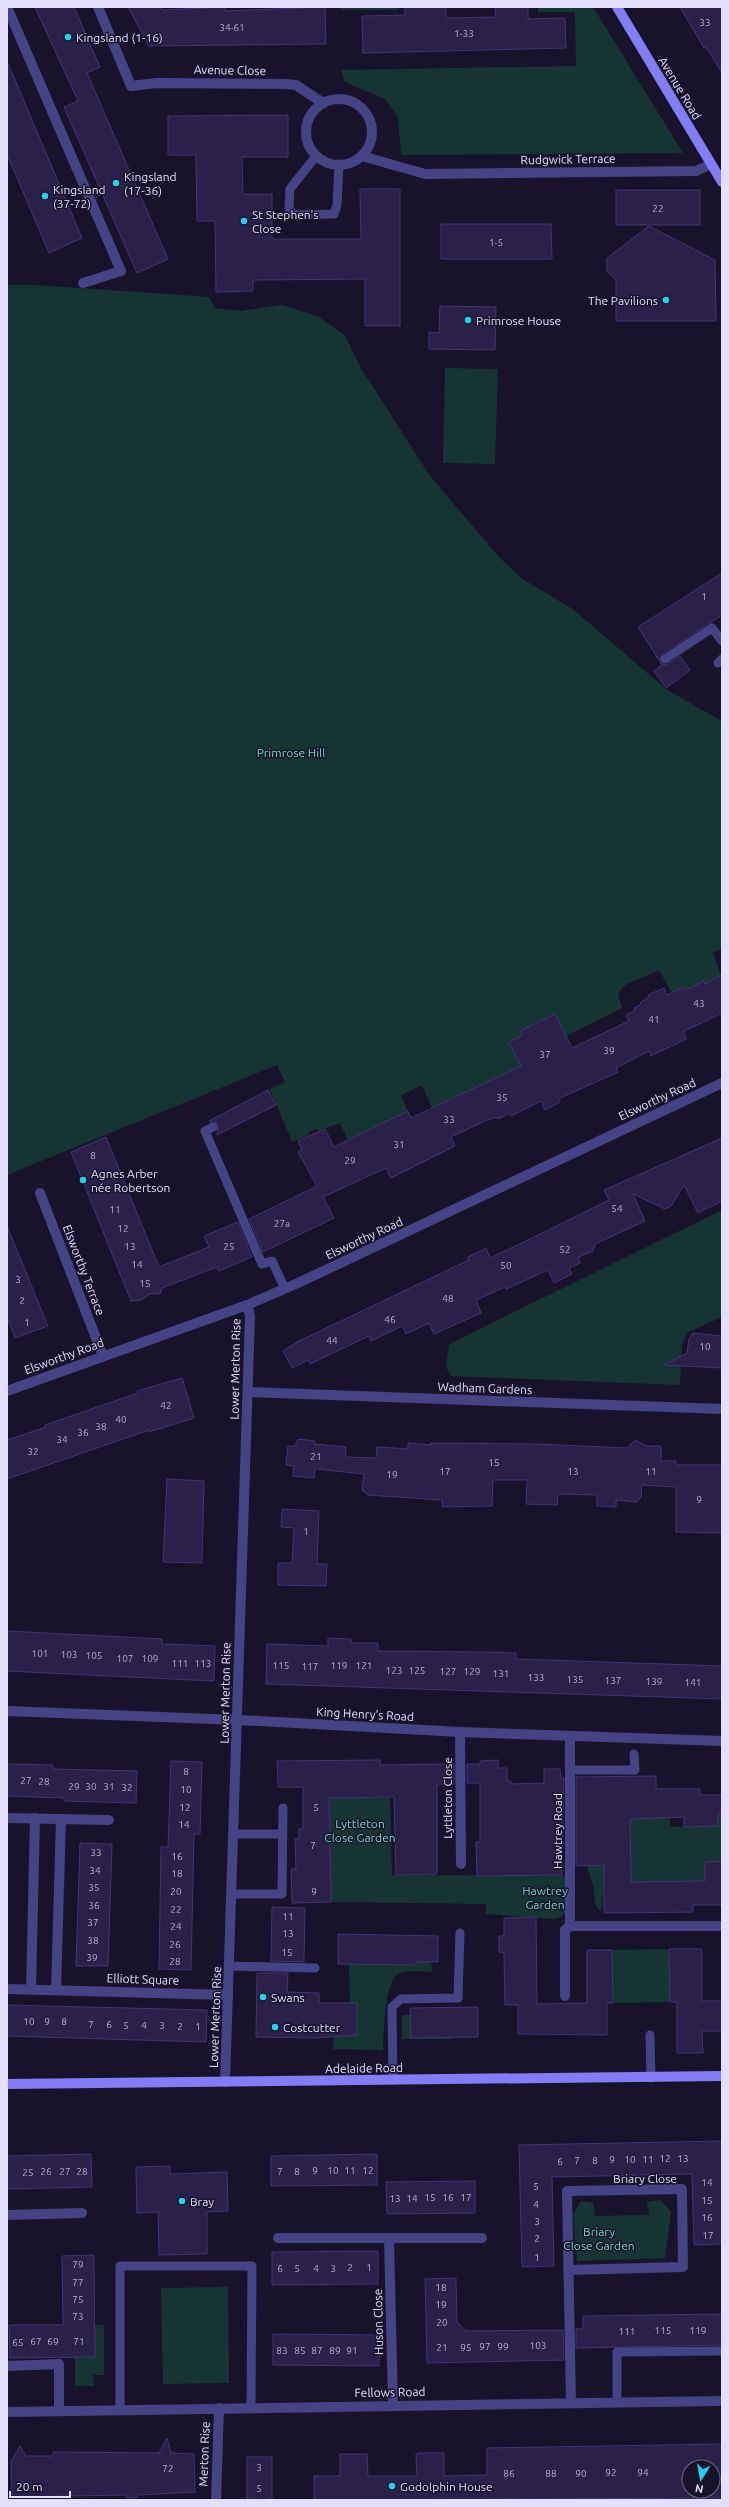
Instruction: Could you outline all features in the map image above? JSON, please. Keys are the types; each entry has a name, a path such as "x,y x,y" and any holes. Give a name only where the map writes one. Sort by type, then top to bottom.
{"main road":[{"name":"Avenue Road","path":"617,7 722,182"},
{"name":"Adelaide Road","path":"7,2084 651,2078 722,2076"}],"street":[{"path":"7,7 120,271 83,283"},
{"name":"Avenue Close","path":"98,7 131,86 157,83 285,84 296,85 322,103"},
{"path":"334,99 344,99 354,102 366,112 372,127 372,138 362,156 355,161 331,164 316,156 307,142 306,130 311,115 322,103 334,99"},
{"name":"Rudgwick Terrace","path":"362,156 404,170 425,174 696,171 711,164"},
{"name":"Elsworthy Road","path":"7,1391 247,1305 285,1289 722,1083"},
{"name":"Elsworthy Terrace","path":"40,1193 103,1356"},
{"name":"Lower Merton Rise","path":"226,2082 248,1392 250,1316 247,1305"},
{"name":"Wadham Gardens","path":"248,1392 722,1409"},
{"name":"King Henry's Road","path":"7,1712 238,1720 460,1732 722,1741"},
{"name":"Lyttleton Close","path":"460,1732 461,1864"},
{"name":"Hawtrey Road","path":"565,1996 565,1930 570,1926 570,1736"},
{"path":"7,1818 109,1820"},
{"path":"30,1989 35,1818"},
{"path":"56,1990 61,1819"},
{"path":"570,1926 722,1926"},
{"name":"Elliott Square","path":"7,1989 228,1995"},
{"name":"Briary Close","path":"568,2270 683,2267 682,2189 567,2191 568,2270 571,2403"},
{"path":"7,2215 82,2213"},
{"path":"278,2238 482,2238"},
{"name":"Huson Close","path":"389,2238 393,2405"},
{"path":"7,2366 59,2364 59,2411"},
{"name":"Fellows Road","path":"7,2412 722,2401"},
{"name":"Merton Rise","path":"216,2500 219,2408"}],"lane":[{"path":"316,156 290,188 289,208 293,215 334,214 337,205 338,164"},
{"path":"665,659 712,628 722,641"},
{"path":"213,1127 205,1131 262,1264 272,1261 285,1289"},
{"path":"570,1770 635,1770 634,1754"},
{"path":"232,1894 282,1894 283,1808"},
{"path":"234,1834 282,1834"},
{"path":"393,2080 392,2007 401,1999 458,1998 460,1933"},
{"path":"229,1966 315,1968"},
{"path":"650,2035 651,2078"},
{"path":"120,2410 120,2266 155,2265 252,2266 251,2408"},
{"path":"617,2402 617,2352 722,2351"}],"green space":[{"path":"341,7 399,7 399,10 341,10"},
{"path":"538,7 593,7 683,153 401,155 398,118 385,99 345,82 341,70 576,66 575,12 538,12"},
{"name":"Primrose Hill","path":"7,285 37,285 209,297 215,308 241,311 282,305 317,316 345,335 359,365 430,476 499,557 521,578 574,610 667,690 722,721 722,949 713,953 721,976 705,984 704,981 686,990 684,987 672,993 659,970 625,985 618,994 622,1008 566,1036 554,1014 520,1031 522,1036 510,1042 521,1066 432,1108 422,1085 401,1095 408,1111 348,1140 340,1123 318,1131 317,1129 308,1132 309,1135 292,1142 270,1089 285,1082 277,1065 7,1175"},
{"path":"445,368 498,369 495,464 443,463"},
{"path":"722,1210 722,1317 688,1332 682,1344 680,1385 451,1376 446,1367 449,1344"},
{"path":"669,1789 670,1827 718,1826 718,1813 722,1813 722,1861 705,1862 705,1881 604,1883 601,1911 596,1907 593,1886 587,1866 630,1865 611,1831"},
{"name":"Lyttleton Close Garden","path":"329,1798 390,1798 392,1875 565,1876 568,1911 561,1917 554,1919 486,1914 486,1904 331,1902"},
{"path":"669,1949 670,2002 613,2003 612,1950"},
{"path":"428,1962 432,1965 432,1972 401,1972 393,1979 387,1998 384,2021 383,2050 333,2049 334,2036 357,2035 357,2004 350,2003 349,1964"},
{"path":"402,2015 413,2015 452,2029 452,2039 402,2039"},
{"name":"Briary Close Garden","path":"661,2200 671,2212 665,2258 577,2261 573,2215 581,2201 593,2203 595,2216 649,2215 647,2202"},
{"path":"228,2287 229,2383 163,2384 161,2288"},
{"path":"94,2325 104,2325 104,2375 93,2375 94,2386 75,2386 75,2357 95,2357"}],"building":[{"name":"Kingsland (17-36)","path":"35,7 74,7 100,67 87,73 168,259 137,273 64,107 78,101"},
{"path":"128,7 161,7 162,10 225,7 225,11 325,7 326,44 149,46"},
{"path":"405,7 446,7 446,18 496,17 495,7 528,7 528,19 565,18 566,48 363,53 362,16 405,15"},
{"path":"680,7 722,7 722,73 706,47 704,48"},
{"name":"Kingsland (37-72)","path":"7,61 82,238 49,253 7,154"},
{"name":"St Stephen's Close","path":"288,115 288,157 242,157 243,194 272,194 272,239 361,239 360,189 400,189 400,326 365,326 365,279 253,280 253,291 216,292 215,221 197,221 196,155 168,155 168,116"},
{"path":"616,190 700,190 700,225 616,225"},
{"path":"441,224 551,224 552,259 441,259"},
{"name":"The Pavilions","path":"649,226 715,260 716,321 616,321 616,280 607,271 607,258"},
{"name":"Primrose House","path":"440,306 496,307 495,350 429,349 429,332 439,333"},
{"path":"722,573 722,615 662,654 660,662 638,627"},
{"path":"680,656 690,670 666,688 654,671 662,665 660,663 666,665"},
{"path":"722,975 722,1013 683,1032 686,1039 651,1056 649,1051 616,1068 618,1072 558,1099 560,1102 545,1110 541,1101 511,1116 510,1113 498,1119 497,1117 487,1120 451,1137 455,1146 391,1178 386,1168 323,1197 334,1218 263,1252 249,1219 317,1186 298,1152 302,1150 298,1141 325,1129 334,1147 408,1111 411,1118 521,1066 509,1042 522,1036 520,1031 555,1014 572,1048 629,1021 626,1015 635,1010 634,1008 649,997 648,995 664,988 667,995 684,987 686,990 704,981 705,984"},
{"path":"268,1090 276,1105 217,1135 218,1124 209,1121"},
{"path":"106,1137 159,1267 209,1247 204,1236 238,1222 252,1257 219,1271 217,1267 162,1288 160,1294 150,1294 141,1300 131,1301 71,1152"},
{"path":"722,1138 722,1201 698,1213 684,1185 671,1206 665,1209 633,1194 645,1221 595,1244 593,1251 578,1257 580,1263 569,1268 572,1274 554,1283 548,1270 506,1289 505,1287 476,1300 481,1313 434,1334 429,1323 406,1334 402,1326 371,1341 369,1336 310,1364 308,1360 292,1368 283,1351 299,1341 469,1260 468,1257 486,1248 490,1258 528,1240 609,1200 604,1190"},
{"path":"7,1226 48,1326 15,1338 7,1317"},
{"path":"693,1333 722,1336 722,1368 664,1365 687,1353 689,1339"},
{"path":"182,1378 194,1418 149,1432 149,1430 7,1479 7,1440 46,1427 45,1425 138,1393 137,1391"},
{"path":"298,1439 315,1441 314,1444 346,1447 345,1457 376,1458 377,1447 408,1449 408,1443 430,1445 431,1443 536,1444 627,1448 635,1440 646,1446 661,1446 661,1461 676,1461 676,1465 722,1465 722,1533 676,1532 676,1487 642,1485 641,1497 636,1502 616,1500 616,1507 597,1506 597,1495 558,1494 557,1505 526,1504 527,1480 493,1480 492,1506 442,1507 442,1500 368,1495 362,1490 364,1474 315,1469 314,1478 293,1476 294,1466 286,1465 288,1446 295,1446"},
{"path":"167,1479 204,1481 202,1563 163,1562"},
{"path":"282,1509 319,1511 317,1564 327,1564 326,1586 278,1585 278,1563 292,1563 294,1528 281,1527"},
{"path":"7,1631 162,1639 162,1644 215,1646 214,1681 7,1671"},
{"path":"328,1638 351,1639 351,1643 378,1643 378,1651 516,1653 516,1659 722,1666 722,1699 266,1684 267,1644 328,1646"},
{"path":"380,1760 380,1765 454,1764 454,1784 437,1784 437,1874 396,1875 394,1797 329,1798 331,1902 292,1903 291,1869 296,1869 295,1839 299,1839 299,1829 303,1829 303,1787 278,1787 277,1761"},
{"path":"498,1760 498,1768 507,1768 507,1781 511,1781 511,1784 544,1783 544,1769 560,1769 561,1778 564,1778 562,1875 477,1876 476,1842 480,1842 480,1783 467,1783 467,1764 480,1764 480,1761"},
{"path":"171,1761 202,1762 200,1834 194,1834 191,1970 159,1969 161,1847 168,1847"},
{"path":"7,1764 53,1765 53,1769 137,1771 136,1803 64,1801 64,1798 7,1796"},
{"path":"656,1776 656,1789 700,1789 700,1795 722,1795 722,1813 718,1813 718,1826 684,1827 684,1817 630,1819 631,1882 705,1881 705,1862 722,1861 722,1905 693,1905 693,1912 604,1913 604,1865 576,1866 576,1777"},
{"path":"80,1843 112,1844 108,1966 76,1966"},
{"path":"272,1907 305,1908 304,1962 271,1961"},
{"path":"536,1917 537,2004 587,2003 587,1950 612,1950 613,2003 607,2003 607,2035 518,2034 518,2005 505,2005 504,1953 499,1952 499,1936 504,1936 504,1918"},
{"path":"338,1934 438,1936 438,1962 416,1962 416,1965 338,1964"},
{"path":"669,1949 702,1949 702,2001 722,2001 722,2031 702,2031 703,2053 677,2053 677,2002 670,2002"},
{"path":"257,1973 288,1973 287,1992 319,1993 319,2003 357,2003 357,2035 316,2038 256,2037"},
{"path":"7,2005 207,2010 206,2042 7,2036"},
{"path":"478,2007 478,2037 411,2038 410,2008"},
{"path":"722,2141 722,2244 694,2245 692,2174 552,2177 554,2266 522,2267 519,2145"},
{"path":"91,2154 92,2187 7,2189 7,2156"},
{"path":"377,2154 377,2185 271,2186 271,2156"},
{"name":"Bray","path":"170,2166 170,2174 227,2172 228,2211 207,2212 207,2254 159,2255 158,2212 137,2213 136,2167"},
{"path":"475,2181 475,2213 387,2214 386,2182"},
{"path":"378,2251 378,2284 272,2285 272,2252"},
{"path":"94,2255 95,2357 10,2358 9,2325 63,2325 62,2256"},
{"path":"456,2278 457,2322 466,2331 563,2330 564,2360 427,2363 425,2279"},
{"path":"722,2314 722,2345 576,2348 576,2329 583,2329 583,2316"},
{"path":"273,2334 379,2335 379,2366 273,2365"},
{"path":"167,2438 171,2453 194,2454 195,2492 138,2495 136,2498 126,2498 125,2495 12,2497 11,2462 20,2446 26,2456 52,2456 54,2452 159,2453"},
{"path":"722,2444 722,2498 721,2459 681,2459 681,2498 314,2500 314,2476 340,2476 340,2454 367,2454 368,2476 417,2476 416,2454 419,2453 444,2453 444,2476 487,2475 487,2448"},
{"path":"247,2457 272,2457 272,2500 247,2500"}],"place":[{"name":"Kingsland (1-16)","path":"68,37"},
{"name":"Kingsland (17-36)","path":"116,183"},
{"name":"Kingsland (37-72)","path":"45,196"},
{"name":"St Stephen's Close","path":"244,221"},
{"name":"The Pavilions","path":"666,300"},
{"name":"Primrose House","path":"468,320"},
{"name":"Agnes Arber née Robertson","path":"83,1180"},
{"name":"Swans","path":"263,1997"},
{"name":"Costcutter","path":"275,2027"},
{"name":"Bray","path":"182,2201"},
{"name":"Godolphin House","path":"392,2486"}],"park label":[{"name":"Hawtrey Garden","path":"545,1897"}]}
